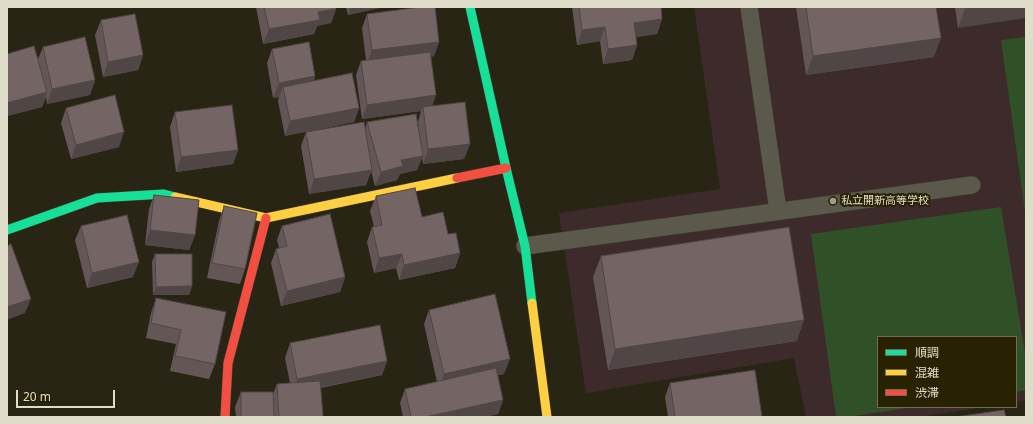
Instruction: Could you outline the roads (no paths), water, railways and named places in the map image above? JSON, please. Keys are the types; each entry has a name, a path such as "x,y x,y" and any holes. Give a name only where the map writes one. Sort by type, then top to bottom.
{"street":[{"path":"470,7 525,246 547,417"},
{"path":"7,230 97,198 164,194 266,218 506,168"},
{"path":"225,417 228,363 266,218"}],"lane":[{"path":"749,7 778,211"},
{"path":"525,246 972,185"}],"place":[{"name":"私立開新高等学校","path":"833,201"}]}
